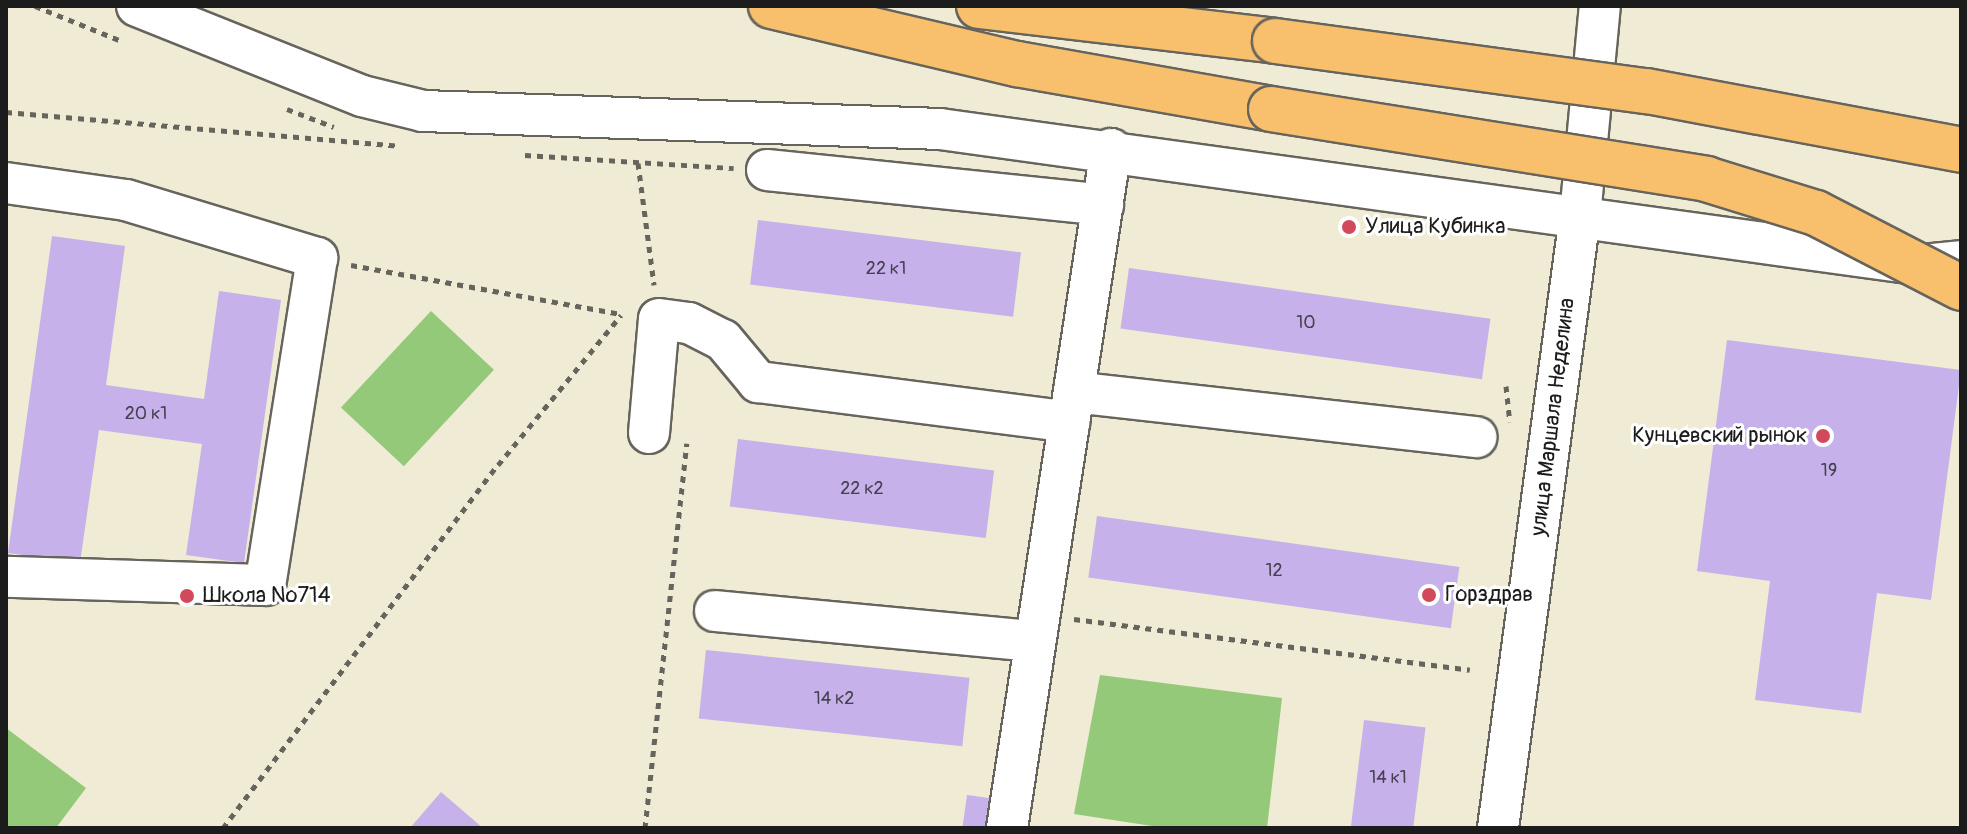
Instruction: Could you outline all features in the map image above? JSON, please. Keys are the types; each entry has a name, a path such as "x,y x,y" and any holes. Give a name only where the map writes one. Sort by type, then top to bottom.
{"main road":[{"path":"771,6 1017,64 1271,109 1706,179 1816,213 1961,288"},
{"path":"979,6 1209,32 1647,91 1961,150"}],"street":[{"path":"137,6 362,96 423,111 940,129 1111,149 1923,265 1961,261"},
{"path":"1137,6 1209,32"},
{"name":"улица Маршала Неделина","path":"1498,828 1580,216 1600,6"},
{"path":"1007,828 1111,149"},
{"path":"767,170 1103,205"},
{"path":"6,183 126,200 317,258 265,585 6,577"},
{"path":"668,436 640,317 689,323 723,340 758,382 1476,437"},
{"path":"715,611 1037,628"}],"path":[{"path":"6,112 400,146"},
{"path":"223,828 498,465 640,317 638,163"},
{"path":"317,258 640,317"},
{"path":"645,828 668,436"},
{"path":"1037,628 1470,670"}],"green space":[{"path":"431,311 494,370 404,466 341,408"},
{"path":"1100,675 1282,698 1267,828 1165,828 1074,814"},
{"path":"6,728 86,788 56,828 6,828"}],"building":[{"path":"758,220 1021,252 1013,317 750,285"},
{"path":"52,236 125,246 106,385 204,399 219,291 281,300 244,563 186,555 202,444 99,430 80,563 8,553"},
{"path":"1129,268 1490,319 1482,379 1121,328"},
{"path":"1727,340 1961,370 1931,600 1877,593 1861,713 1755,700 1770,581 1697,571"},
{"path":"738,439 994,470 986,538 730,506"},
{"path":"1097,516 1459,567 1451,628 1088,577"},
{"path":"706,650 970,678 962,746 699,719"},
{"path":"1364,720 1426,728 1413,828 1351,828"},
{"path":"441,792 483,828 410,828"},
{"path":"967,795 996,799 992,828 962,828"}],"place":[{"name":"Улица Кубинка","path":"1349,227"},
{"name":"Кунцевский рынок","path":"1823,436"},
{"name":"Горздрав","path":"1429,595"},
{"name":"Школа №714","path":"187,596"}]}
